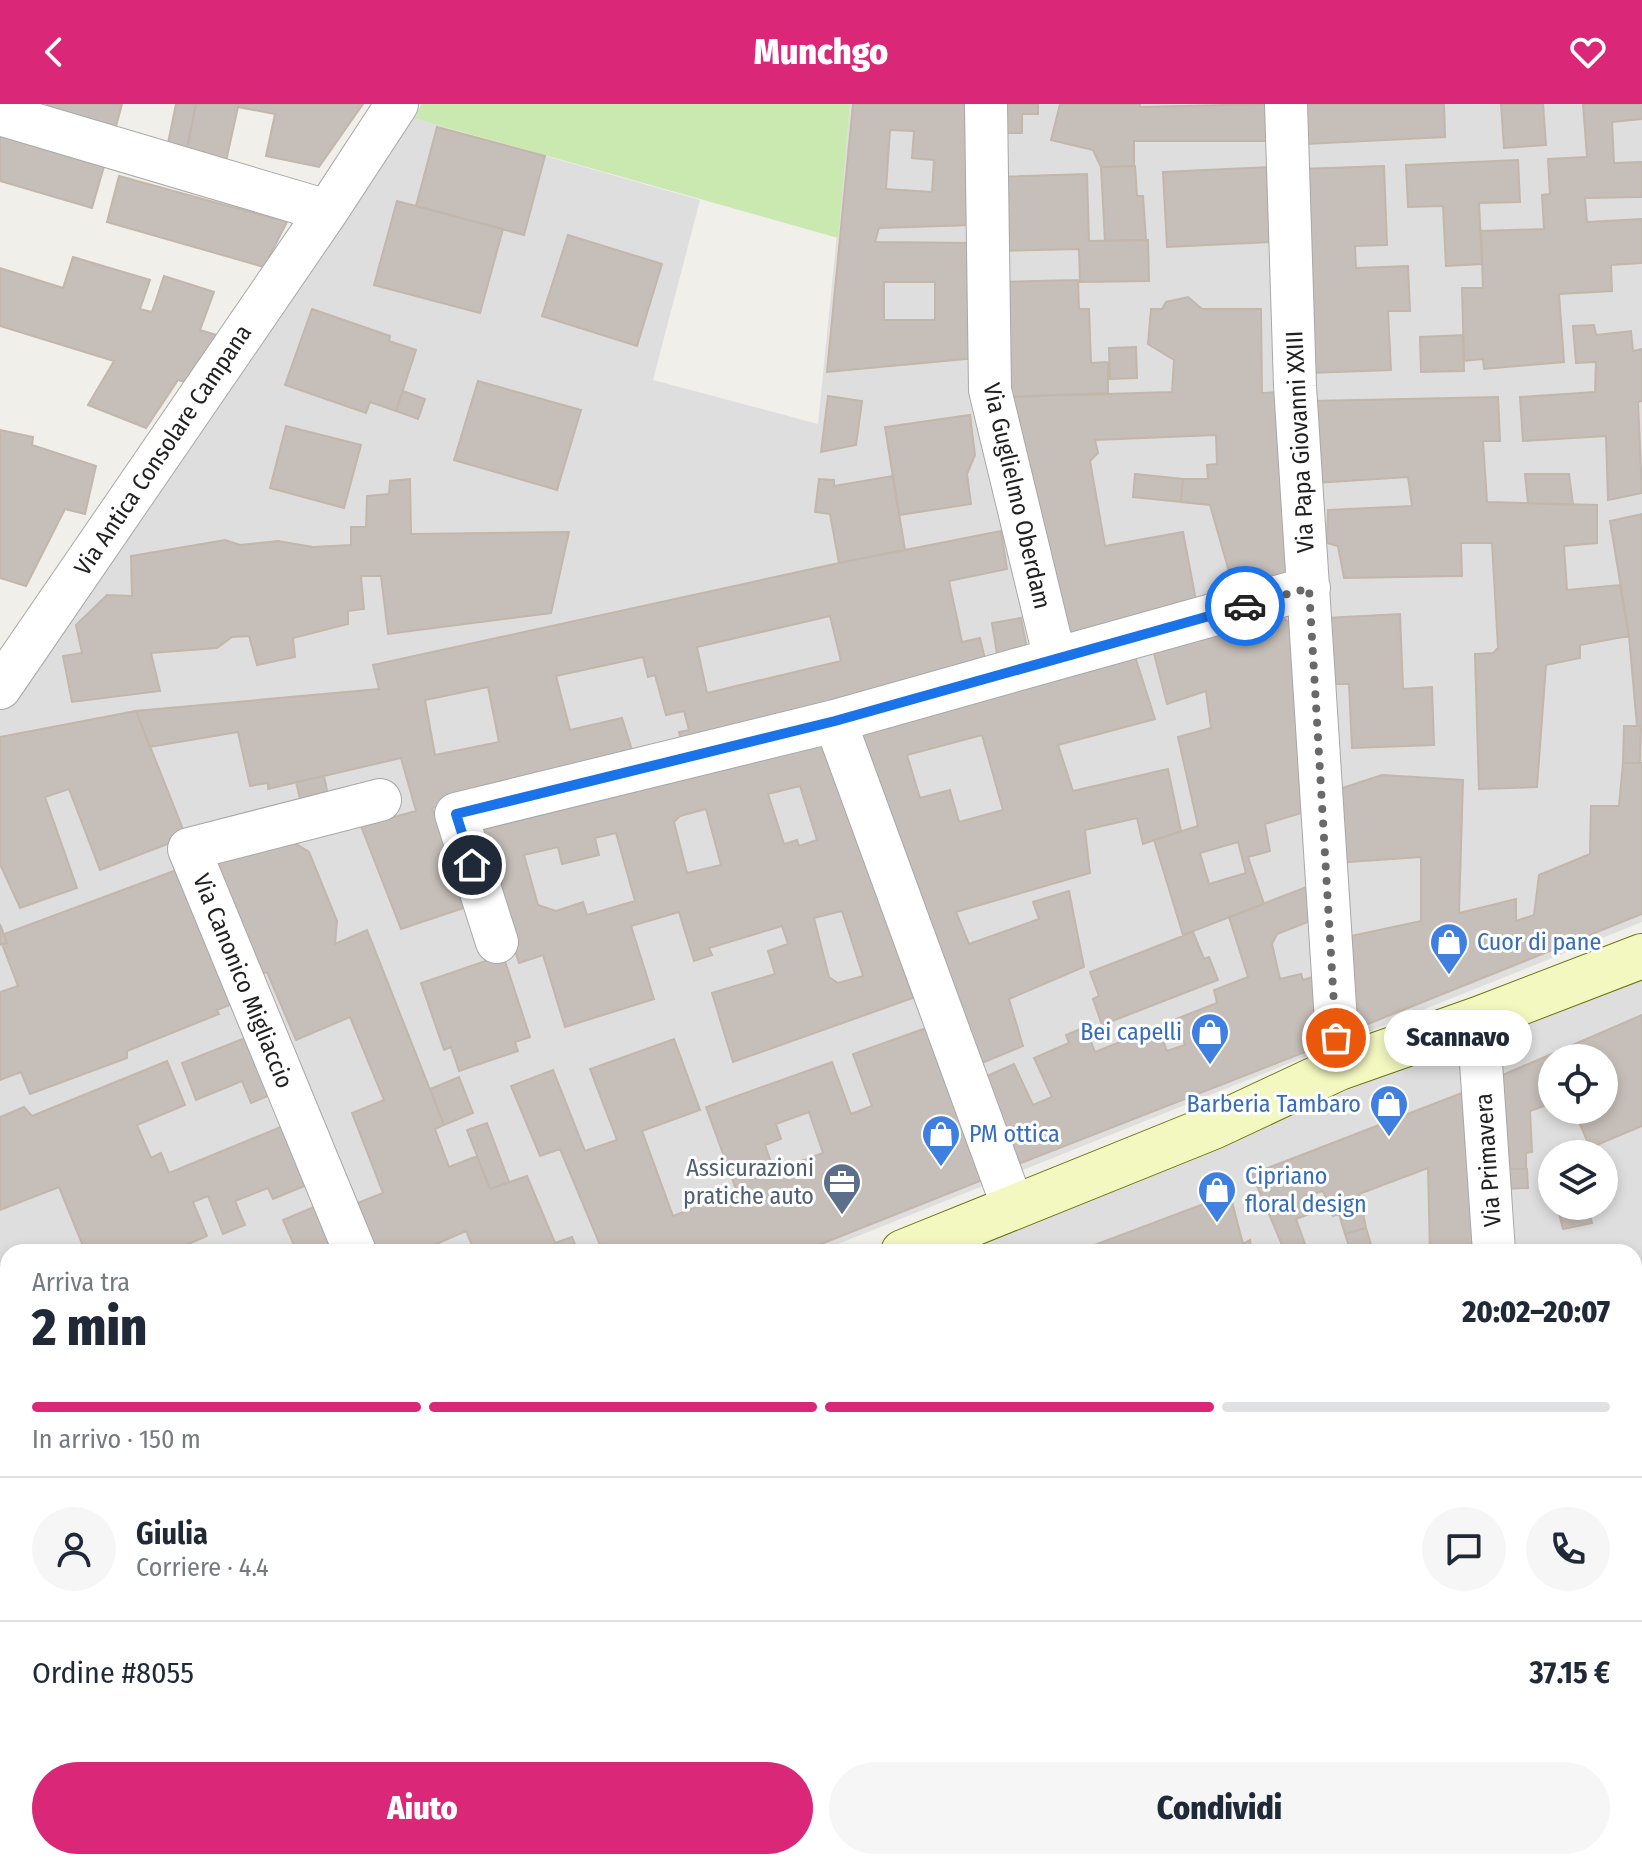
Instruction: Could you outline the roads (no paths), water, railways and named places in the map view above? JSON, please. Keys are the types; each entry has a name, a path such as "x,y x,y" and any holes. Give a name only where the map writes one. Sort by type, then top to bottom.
{"main road":[{"path":"923,1244 1213,1127 1339,1068 1642,956"}],"street":[{"name":"Via Antica Consolare Campana","path":"0,688 397,104"},
{"name":"Via Guglielmo Oberdam","path":"986,104 990,390 1055,659"},
{"name":"Via Papa Giovanni XXIII","path":"1286,104 1295,386 1339,1068"},
{"path":"0,114 327,211"},
{"path":"497,942 456,814 835,721 1309,588"},
{"path":"835,721 1013,1207"},
{"name":"Via Canonico Migliaccio","path":"352,1244 189,849 380,800"},
{"name":"Via Primavera","path":"1478,1019 1493,1244"}],"place":[{"name":"Cuor di pane","path":"1449,976"},
{"name":"Scannavo","path":"1336,1038"},
{"name":"Bei capelli","path":"1210,1066"},
{"name":"Barberia Tambaro","path":"1389,1138"},
{"name":"PM ottica","path":"941,1168"},
{"name":"Assicurazioni pratiche auto","path":"842,1216"},
{"name":"Cipriano floral design","path":"1217,1224"}]}
